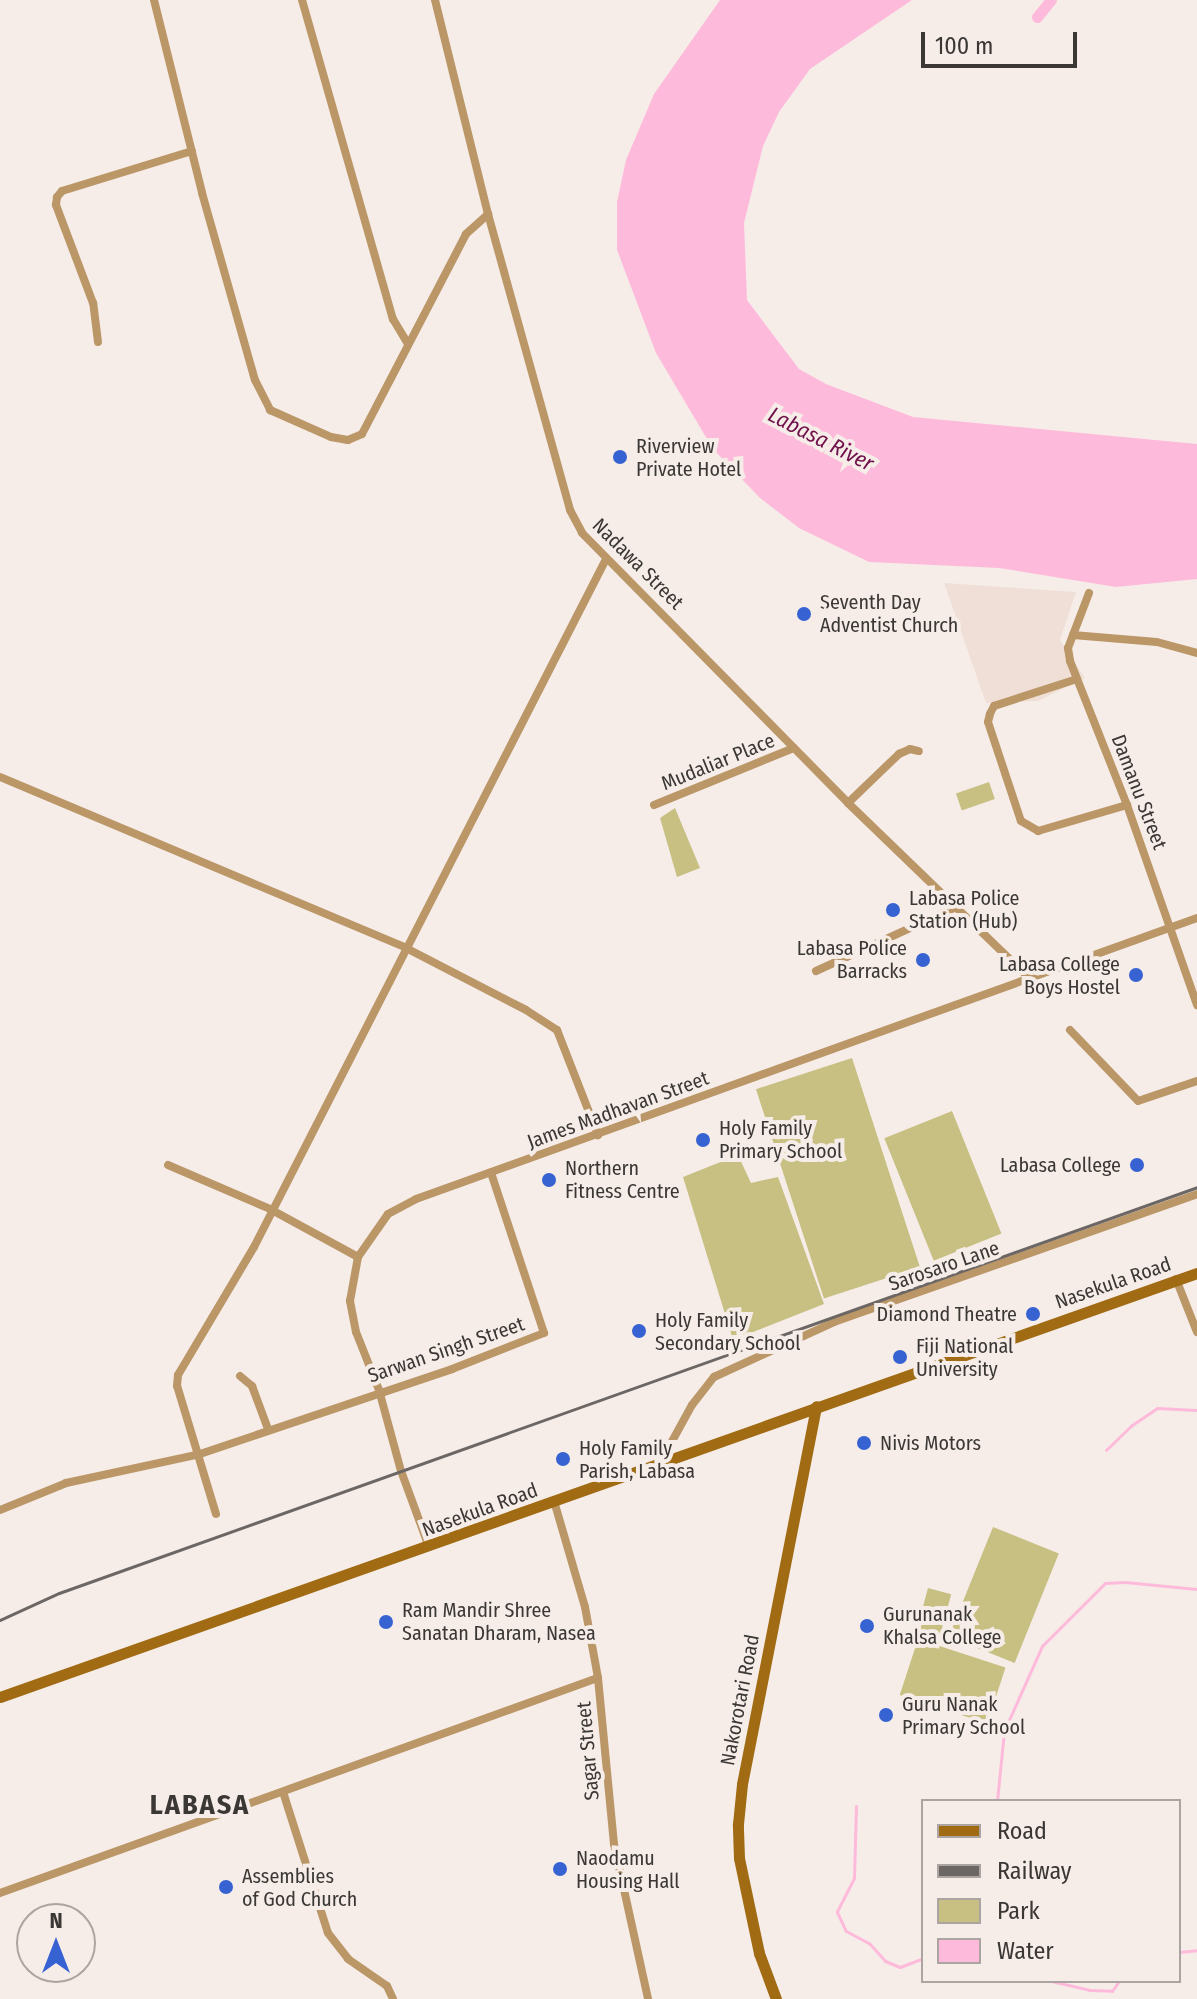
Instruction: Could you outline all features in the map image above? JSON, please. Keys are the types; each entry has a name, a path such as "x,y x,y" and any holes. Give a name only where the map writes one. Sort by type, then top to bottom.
{"main road":[{"name":"Nasekula Road","path":"0,1697 1197,1273"},
{"name":"Nakorotari Road","path":"776,1999 759,1953 739,1858 738,1824 742,1784 816,1406"}],"street":[{"path":"154,0 255,380 270,410 331,437 348,440 362,434 466,234 488,214"},
{"path":"302,0 393,319 408,344"},
{"name":"Nadawa Street","path":"435,0 488,214 570,510 582,533 848,803 1028,977"},
{"path":"98,342 93,303 56,205 57,197 62,191 192,151"},
{"path":"216,1514 177,1386 178,1375 247,1259 606,559"},
{"name":"Damanu Street","path":"1089,593 1068,648 1077,679 1172,926 1197,1005"},
{"path":"1073,635 1157,642 1197,653"},
{"path":"1077,679 994,706 990,714 988,722 1021,821 1038,831 1127,805"},
{"name":"Mudaliar Place","path":"654,805 794,748"},
{"path":"848,803 899,754 910,749 919,751"},
{"path":"0,777 406,948 557,1030 598,1135"},
{"path":"816,971 954,908"},
{"name":"James Madhavan Street","path":"429,1547 401,1471 379,1390 352,1319 352,1275 358,1257 388,1214 416,1199 1197,918"},
{"path":"1070,1030 1138,1101 1197,1081"},
{"path":"168,1165 270,1209 358,1257"},
{"name":"Sarwan Singh Street","path":"0,1510 66,1483 200,1454 379,1390 452,1369 544,1333 491,1173"},
{"name":"Sarosaro Lane","path":"659,1465 692,1405 714,1377 834,1322 1197,1194"},
{"path":"1176,1279 1197,1332"},
{"path":"240,1376 252,1386 268,1429"},
{"name":"Sagar Street","path":"554,1501 572,1554 598,1678 614,1844 648,1999"},
{"path":"0,1893 598,1678"},
{"path":"283,1792 328,1933 348,1959 387,1986 393,1999"}],"shaded area":[{"path":"944,583 1076,592 1060,640 1085,678 1038,701 986,703"}],"green space":[{"path":"989,782 995,799 962,810 956,793"},
{"path":"675,808 700,868 677,877 660,818"},
{"path":"852,1058 920,1267 824,1298 756,1089"},
{"path":"952,1111 1001,1233 934,1261 884,1138"},
{"path":"738,1155 751,1183 778,1177 824,1304 733,1340 683,1177"},
{"path":"993,1527 1059,1554 1015,1663 949,1636"},
{"path":"928,1588 951,1594 940,1635 917,1629"},
{"path":"918,1639 1005,1667 987,1724 900,1695"}],"water":[{"name":"Labasa River","path":"720,0 912,0 810,69 779,112 763,146 744,223 747,300 799,369 826,384 913,417 1197,444 1197,579 1116,587 999,568 869,562 799,528 760,498 713,449 656,353 617,250 617,202 626,160 654,94"}],"waterway":[{"path":"1037,17 1051,0"},
{"path":"1106,1450 1132,1425 1157,1408 1197,1410"},
{"path":"997,1799 1004,1731 1042,1646 1105,1583 1197,1589"},
{"path":"856,1806 854,1878 837,1912 846,1931 869,1943 885,1961 900,1967 921,1959"},
{"path":"1181,1952 1197,1950"},
{"path":"1059,1983 1089,1990 1112,1991 1118,1983"}],"railway":[{"path":"0,1620 59,1593 1197,1187"}],"place":[{"name":"Riverview Private Hotel","path":"620,457"},
{"name":"Seventh Day Adventist Church","path":"804,614"},
{"name":"Labasa Police Station (Hub)","path":"893,910"},
{"name":"Labasa Police Barracks","path":"923,960"},
{"name":"Labasa College Boys Hostel","path":"1136,975"},
{"name":"Holy Family Primary School","path":"703,1140"},
{"name":"Labasa College","path":"1137,1165"},
{"name":"Northern Fitness Centre","path":"549,1180"},
{"name":"Diamond Theatre","path":"1033,1314"},
{"name":"Holy Family Secondary School","path":"639,1331"},
{"name":"Fiji National University","path":"900,1357"},
{"name":"Nivis Motors","path":"864,1443"},
{"name":"Holy Family Parish, Labasa","path":"563,1459"},
{"name":"Ram Mandir Shree Sanatan Dharam, Nasea","path":"386,1622"},
{"name":"Gurunanak Khalsa College","path":"867,1626"},
{"name":"Guru Nanak Primary School","path":"886,1715"},
{"name":"Naodamu Housing Hall","path":"560,1869"},
{"name":"Assemblies of God Church","path":"226,1887"}],"district":[{"name":"LABASA","path":"200,1805"}]}
